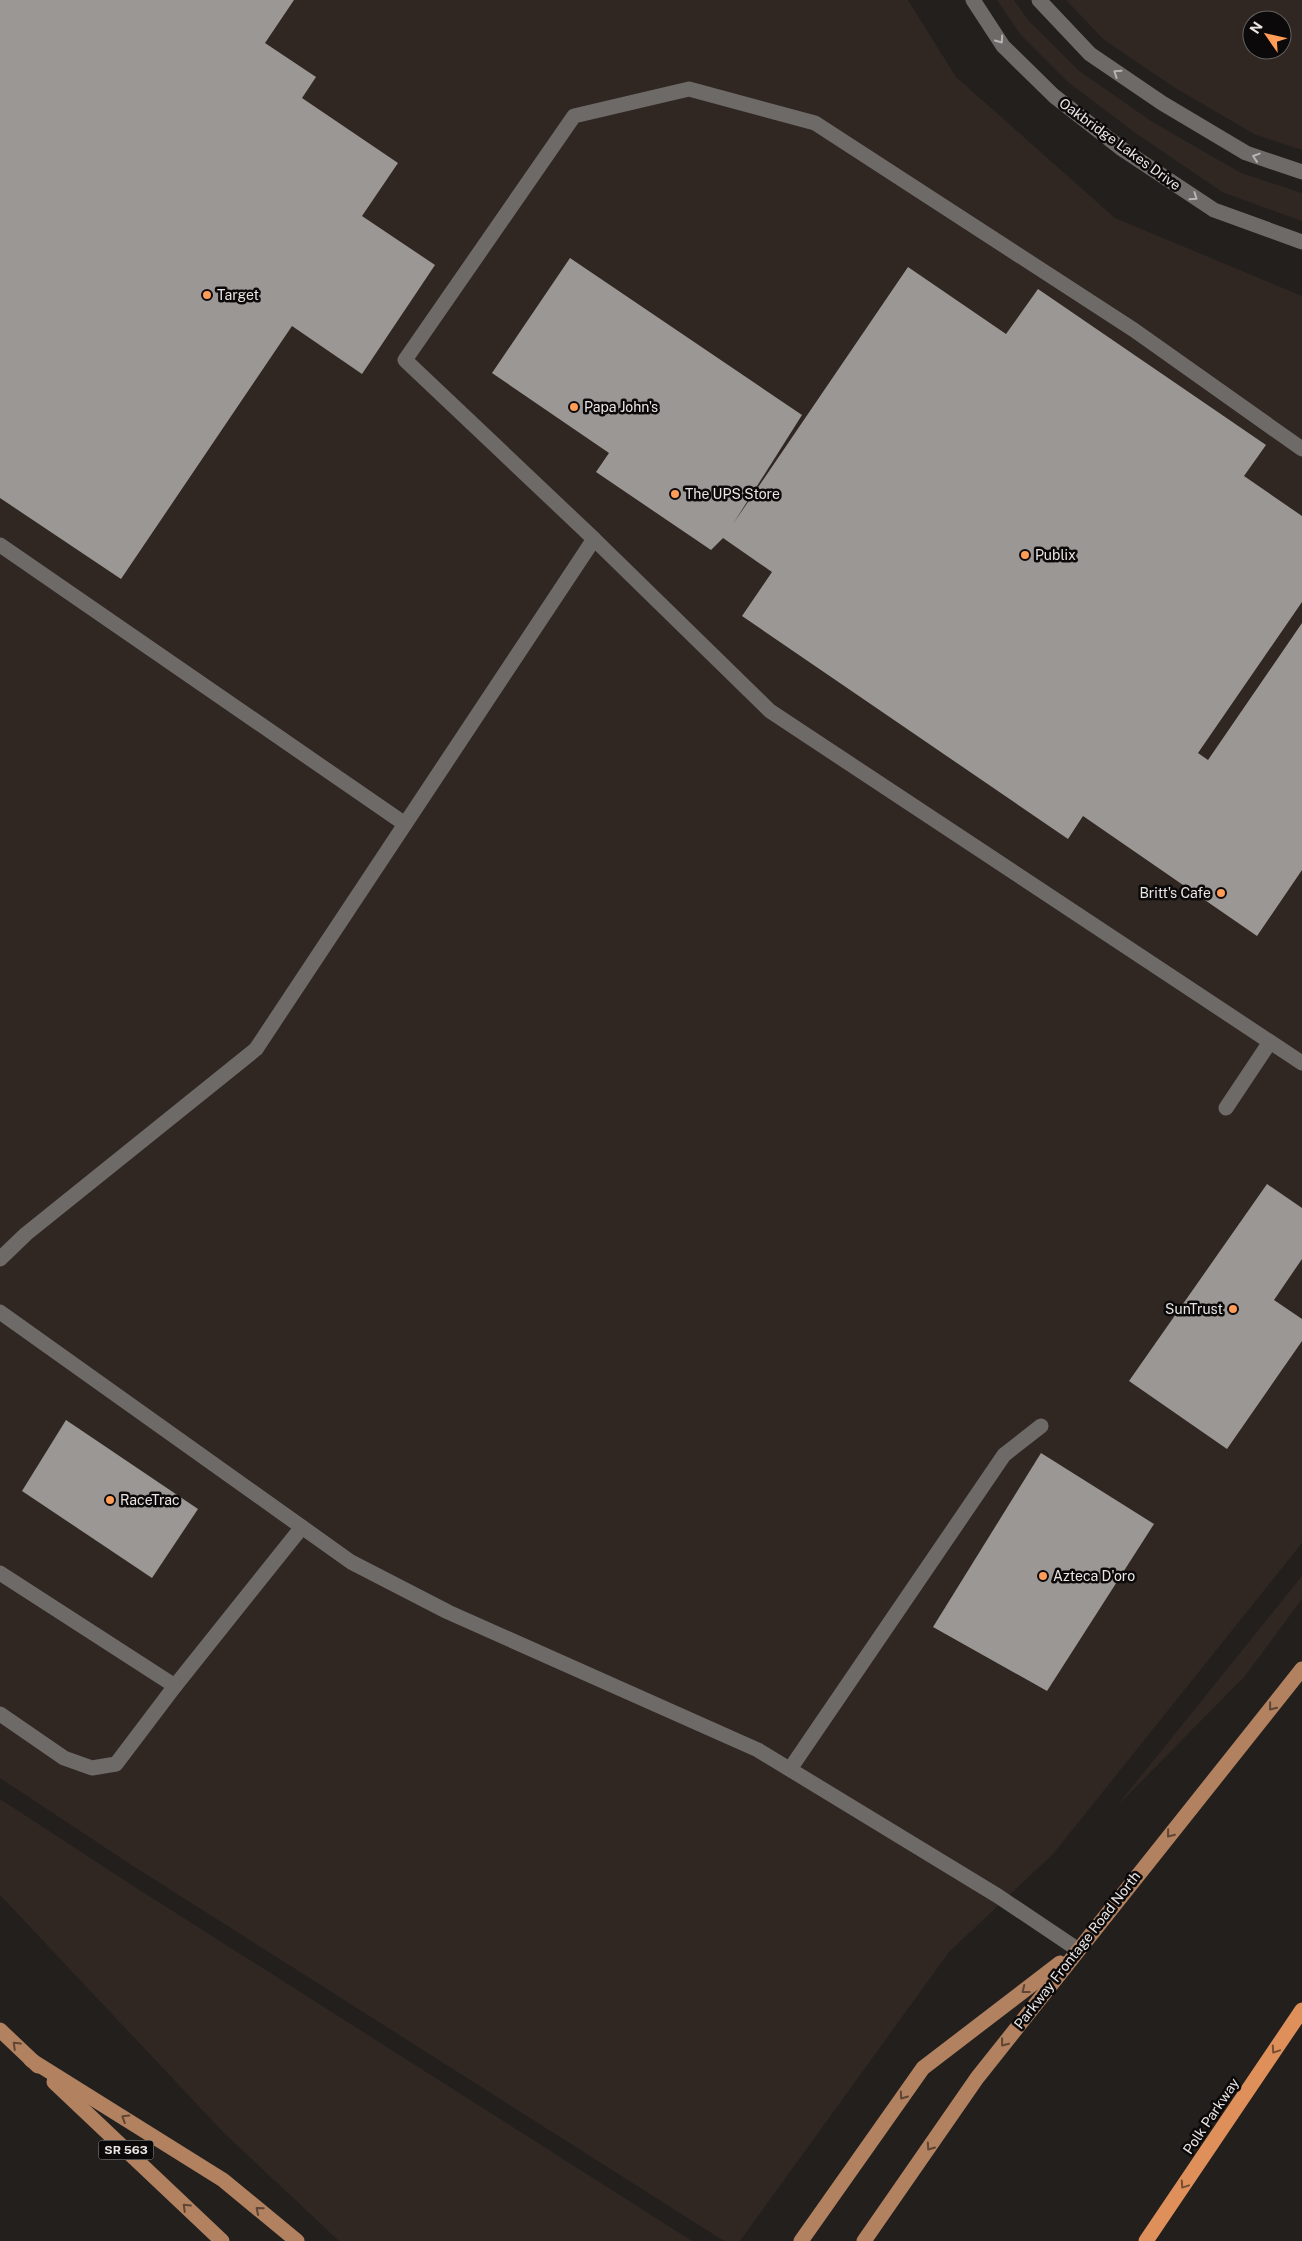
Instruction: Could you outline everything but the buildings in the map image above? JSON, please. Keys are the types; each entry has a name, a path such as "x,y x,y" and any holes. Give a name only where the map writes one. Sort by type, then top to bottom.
{"highway":[{"name":"Polk Parkway","path":"1146,2241 1302,2010"}],"main road":[{"name":"Parkway Frontage Road North","path":"864,2241 977,2078 1077,1949 1302,1668"},
{"path":"802,2241 923,2068 1077,1949"},
{"name":"SR 563","path":"0,2030 222,2241"},
{"path":"31,2060 223,2180 297,2241"}],"street":[{"name":"Oakbridge Lakes Drive","path":"973,0 1010,52 1054,96 1122,149 1214,210 1302,242"},
{"path":"1039,0 1090,54 1162,103 1246,153 1302,172"},
{"path":"1302,449 1134,330 815,123 688,90 574,116 405,360 770,711 1302,1063"},
{"path":"0,1259 26,1234 256,1049 594,540"},
{"path":"0,545 405,824"},
{"path":"1226,1108 1270,1042"},
{"path":"0,1312 351,1562 448,1612 758,1750 998,1896 1077,1949"},
{"path":"790,1770 1004,1455 1041,1426"},
{"path":"0,1714 64,1758 92,1768 116,1764 175,1686 302,1527"},
{"path":"0,1573 175,1686"}],"shaded area":[{"path":"0,0 908,0 956,77 1115,218 1302,296 1302,1543 1053,1854 949,1952 740,2241 724,2241 133,1866 0,1778"},
{"path":"997,0 1014,0 1028,20 1078,70 1151,121 1241,173 1302,193 1302,221 1222,192 1134,132 1068,82 1020,34"},
{"path":"1066,0 1302,0 1302,150 1254,134 1172,86 1103,39"},
{"path":"1302,1576 1302,1599 1245,1676 1116,1807"},
{"path":"0,1799 124,1880 692,2241 339,2241 223,2132 0,1895"}],"place":[{"name":"Target","path":"207,295"},
{"name":"Papa John's","path":"574,407"},
{"name":"The UPS Store","path":"675,494"},
{"name":"Publix","path":"1025,555"},
{"name":"Britt's Cafe","path":"1221,893"},
{"name":"SunTrust","path":"1233,1309"},
{"name":"RaceTrac","path":"110,1500"},
{"name":"Azteca D'oro","path":"1043,1576"}]}
